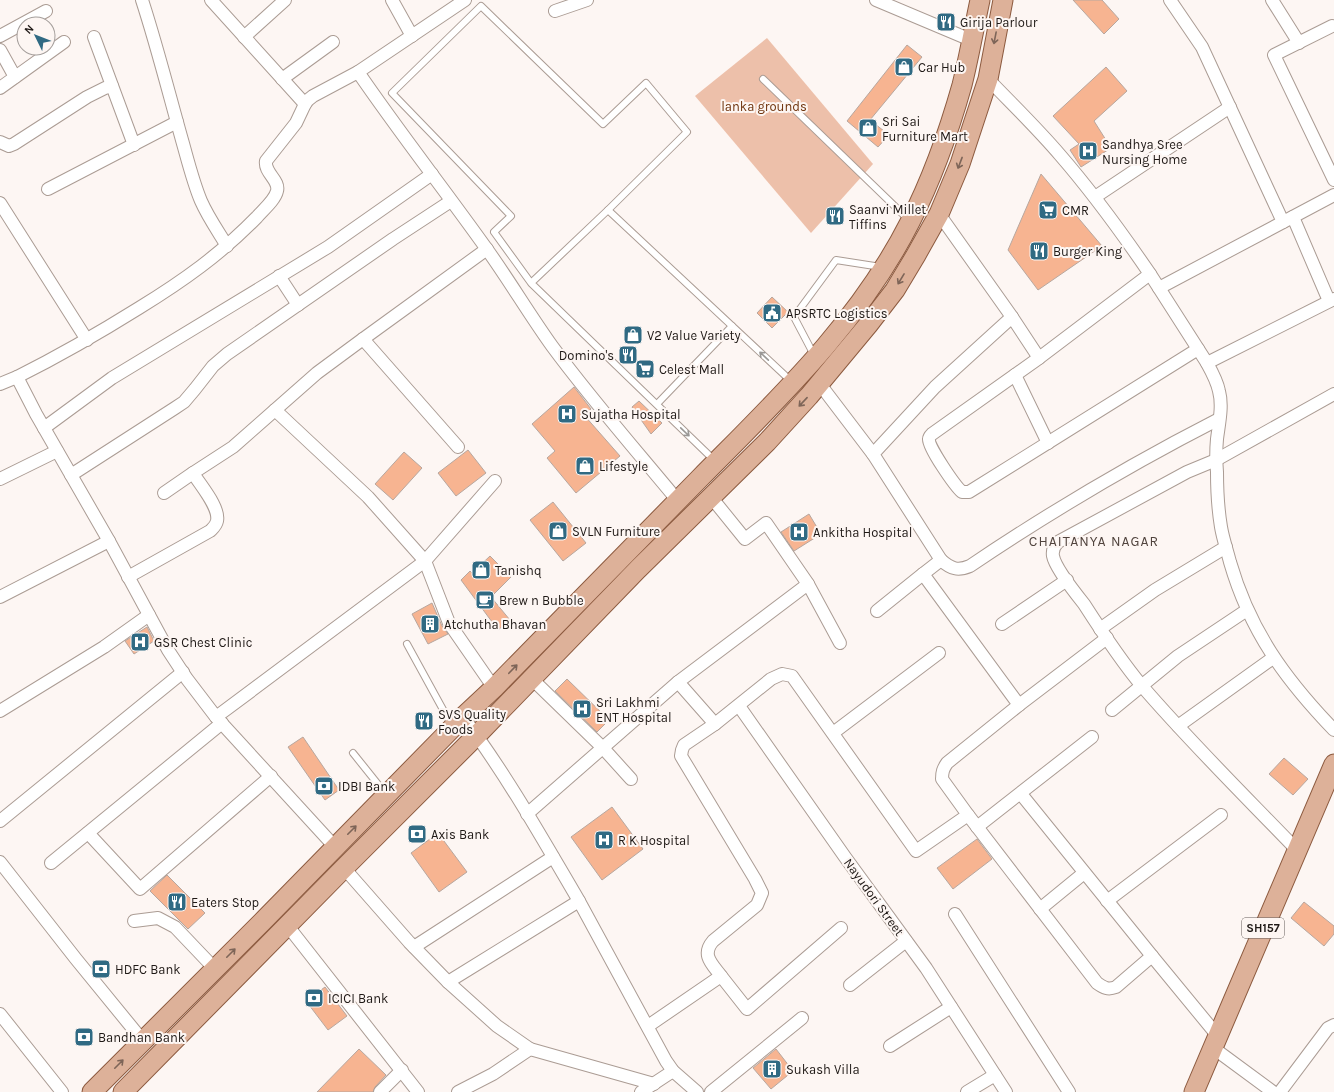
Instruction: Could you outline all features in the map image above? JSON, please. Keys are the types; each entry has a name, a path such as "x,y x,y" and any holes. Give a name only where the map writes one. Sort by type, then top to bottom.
{"main road":[{"path":"92,1092 458,722 494,688 716,462 792,383 844,325 885,267 910,222 933,169 952,118 962,83 980,0"},
{"path":"123,1092 477,735 638,569 767,442 829,373 895,290 938,214 960,164 988,79 1003,0"},
{"name":"SH157","path":"1194,1092 1334,764"}],"street":[{"path":"142,0 152,29 177,122 201,200 227,246"},
{"path":"210,0 305,104"},
{"path":"244,37 285,0"},
{"path":"392,0 412,36"},
{"path":"0,384 17,377 87,340 199,269 227,246 256,218 277,192 277,185 266,169 266,161 296,123 305,104 313,96 358,72 465,0"},
{"path":"555,11 587,0"},
{"path":"876,0 971,40"},
{"path":"1170,0 1202,47 1230,107 1331,300 1207,363"},
{"path":"1272,0 1299,43"},
{"path":"0,36 46,11"},
{"path":"1333,27 1274,55 1334,180"},
{"path":"94,37 134,144"},
{"path":"0,88 64,42"},
{"path":"282,79 333,42"},
{"path":"0,50 15,77"},
{"path":"358,72 387,115 487,249 525,308 583,387 678,500"},
{"path":"988,79 1059,153 1118,227 1150,274 1214,376 1221,404 1216,460 1220,519 1235,579 1247,610 1273,658 1291,682 1334,730"},
{"path":"0,142 9,146 14,144 87,97 112,86"},
{"path":"1095,197 1230,107"},
{"path":"48,189 177,122"},
{"path":"44,428 112,378 328,247 432,174"},
{"path":"1159,288 1334,195"},
{"path":"71,475 184,402 213,366 227,354 393,239 452,201"},
{"path":"0,203 87,340"},
{"path":"938,214 1012,317 1039,358"},
{"path":"164,492 234,447 317,373 487,249"},
{"path":"1150,274 1039,358 932,434 929,440 932,448 956,486 962,492 969,492 1198,349"},
{"path":"279,276 298,305"},
{"path":"873,454 935,387 1012,317"},
{"path":"362,339 458,446"},
{"path":"1015,375 1048,443"},
{"path":"17,377 168,650 182,672 219,720 335,847"},
{"path":"819,383 873,454 941,560 948,566 955,569 963,569 970,566 1035,523 1134,464 1219,419"},
{"path":"1297,850 1178,726 1141,685 1067,580 1053,556 1052,550 1058,542 1187,472 1216,460 1334,394"},
{"path":"275,410 368,497 425,562 450,623 494,688"},
{"path":"0,479 57,451"},
{"path":"128,577 210,531 216,526 218,520 217,512 212,501 192,473"},
{"path":"51,863 219,720 425,562 495,481"},
{"path":"711,497 745,539 766,523 808,584 840,643"},
{"path":"0,597 109,541"},
{"path":"1152,956 1116,987 1110,990 1097,983 946,786 942,779 942,772 947,763 1019,705 1155,590 1226,547"},
{"path":"877,611 941,560"},
{"path":"922,574 1019,705"},
{"path":"1002,624 1067,580"},
{"path":"527,814 678,682 808,584"},
{"path":"1112,710 1178,656 1247,610"},
{"path":"0,711 104,647 149,615"},
{"path":"833,733 939,653"},
{"path":"1178,726 1273,658"},
{"path":"0,822 182,672"},
{"path":"841,928 747,1009 709,960 707,952 708,947 716,938 757,905 762,893 682,756 684,745 716,724 771,679 777,675 788,674 796,680 916,851 968,815"},
{"path":"532,679 603,748 631,779"},
{"path":"678,682 716,724"},
{"name":"Nayudori Street","path":"739,706 845,857 926,968 1006,1092"},
{"path":"458,722 477,735 527,814 579,901 666,1061 673,1071 697,1092"},
{"path":"977,827 1092,737"},
{"path":"88,833 140,889 271,776"},
{"path":"1020,794 1152,956 1215,1041 1273,1092"},
{"path":"1107,901 1221,815"},
{"path":"414,947 553,857"},
{"path":"0,862 143,1041"},
{"path":"344,868 414,947 448,982 496,1026 530,1049 654,1084"},
{"path":"1040,908 1084,873"},
{"path":"448,982 579,901"},
{"path":"954,914 1068,1092"},
{"path":"134,921 158,918 175,927 215,969"},
{"path":"288,925 418,1092"},
{"path":"850,985 906,941"},
{"path":"648,1026 721,976"},
{"path":"890,1046 951,1007"},
{"path":"0,1014 62,1092"},
{"path":"711,1092 802,1018"},
{"path":"1280,1092 1328,1028 1334,1025"},
{"path":"458,1092 493,1074 530,1049"},
{"path":"380,1092 402,1070"},
{"path":"642,1092 673,1071"},
{"path":"967,1092 995,1075"}],"lane":[{"path":"531,283 687,132 646,83 603,124 481,6 392,93 511,216 494,232 531,283 716,462"},
{"path":"763,79 910,222"},
{"path":"608,210 792,383"},
{"path":"815,358 794,317 836,260 885,267"},
{"path":"657,404 732,326"},
{"path":"407,644 458,722"},
{"path":"353,753 386,795"}],"green space":[{"name":"lanka grounds","path":"767,38 873,164 811,233 695,96"}],"building":[{"path":"1073,0 1102,0 1119,19 1104,34"},
{"path":"907,45 922,57 870,120 889,135 878,147 847,121"},
{"path":"1106,67 1127,91 1094,121 1111,148 1081,167 1070,150 1079,144 1053,116"},
{"name":"CMR","path":"1041,174 1102,246 1038,290 1008,250"},
{"name":"APSRTC Logistics","path":"772,297 788,312 772,328 757,313"},
{"path":"574,387 591,409 584,415 620,456 576,493 547,458 555,451 532,424"},
{"path":"639,401 662,423 651,434 632,407"},
{"path":"468,450 486,473 456,496 438,473"},
{"path":"404,452 422,468 393,500 375,484"},
{"name":"SVLN Furniture","path":"553,502 586,543 563,561 530,520"},
{"path":"809,514 821,534 794,551 781,532"},
{"path":"490,556 511,577 491,597 510,620 498,630 461,580 470,571 472,573"},
{"name":"Atchutha Bhavan","path":"432,603 442,626 448,634 428,644 412,614"},
{"path":"147,627 154,641 134,654 125,641"},
{"path":"567,679 609,720 597,732 555,691"},
{"path":"303,737 339,790 325,800 288,747"},
{"path":"1284,758 1308,779 1293,795 1269,774"},
{"path":"612,807 643,849 602,880 571,837"},
{"path":"438,833 467,872 439,892 411,853"},
{"path":"977,839 992,859 953,889 937,868"},
{"name":"Eaters Stop","path":"167,875 205,913 188,929 150,891"},
{"path":"1304,902 1334,926 1334,934 1324,946 1291,918"},
{"path":"325,987 347,1016 328,1030 306,1001"},
{"path":"359,1049 386,1075 375,1087 373,1092 317,1092"},
{"name":"Sukash Villa","path":"776,1049 793,1071 771,1089 753,1068"}],"place":[{"name":"Girija Parlour","path":"946,22"},
{"name":"Car Hub","path":"904,67"},
{"name":"Sri Sai Furniture Mart","path":"868,128"},
{"name":"Sandhya Sree Nursing Home","path":"1088,151"},
{"name":"CMR","path":"1048,210"},
{"name":"Saanvi Millet Tiffins","path":"835,216"},
{"name":"Burger King","path":"1039,251"},
{"name":"APSRTC Logistics","path":"772,313"},
{"name":"V2 Value Variety","path":"633,335"},
{"name":"Domino's","path":"628,355"},
{"name":"Celest Mall","path":"645,369"},
{"name":"Sujatha Hospital","path":"567,414"},
{"name":"Lifestyle","path":"585,466"},
{"name":"SVLN Furniture","path":"558,531"},
{"name":"Ankitha Hospital","path":"799,532"},
{"name":"Tanishq","path":"481,570"},
{"name":"Brew n Bubble","path":"485,600"},
{"name":"Atchutha Bhavan","path":"430,624"},
{"name":"GSR Chest Clinic","path":"140,642"},
{"name":"Sri Lakhmi ENT Hospital","path":"582,709"},
{"name":"SVS Quality Foods","path":"424,721"},
{"name":"IDBI Bank","path":"324,786"},
{"name":"Axis Bank","path":"417,834"},
{"name":"R K Hospital","path":"604,840"},
{"name":"Eaters Stop","path":"177,902"},
{"name":"HDFC Bank","path":"101,969"},
{"name":"ICICI Bank","path":"314,998"},
{"name":"Bandhan Bank","path":"84,1037"},
{"name":"Sukash Villa","path":"772,1069"}],"district":[{"name":"CHAITANYA NAGAR","path":"1094,541"}]}
